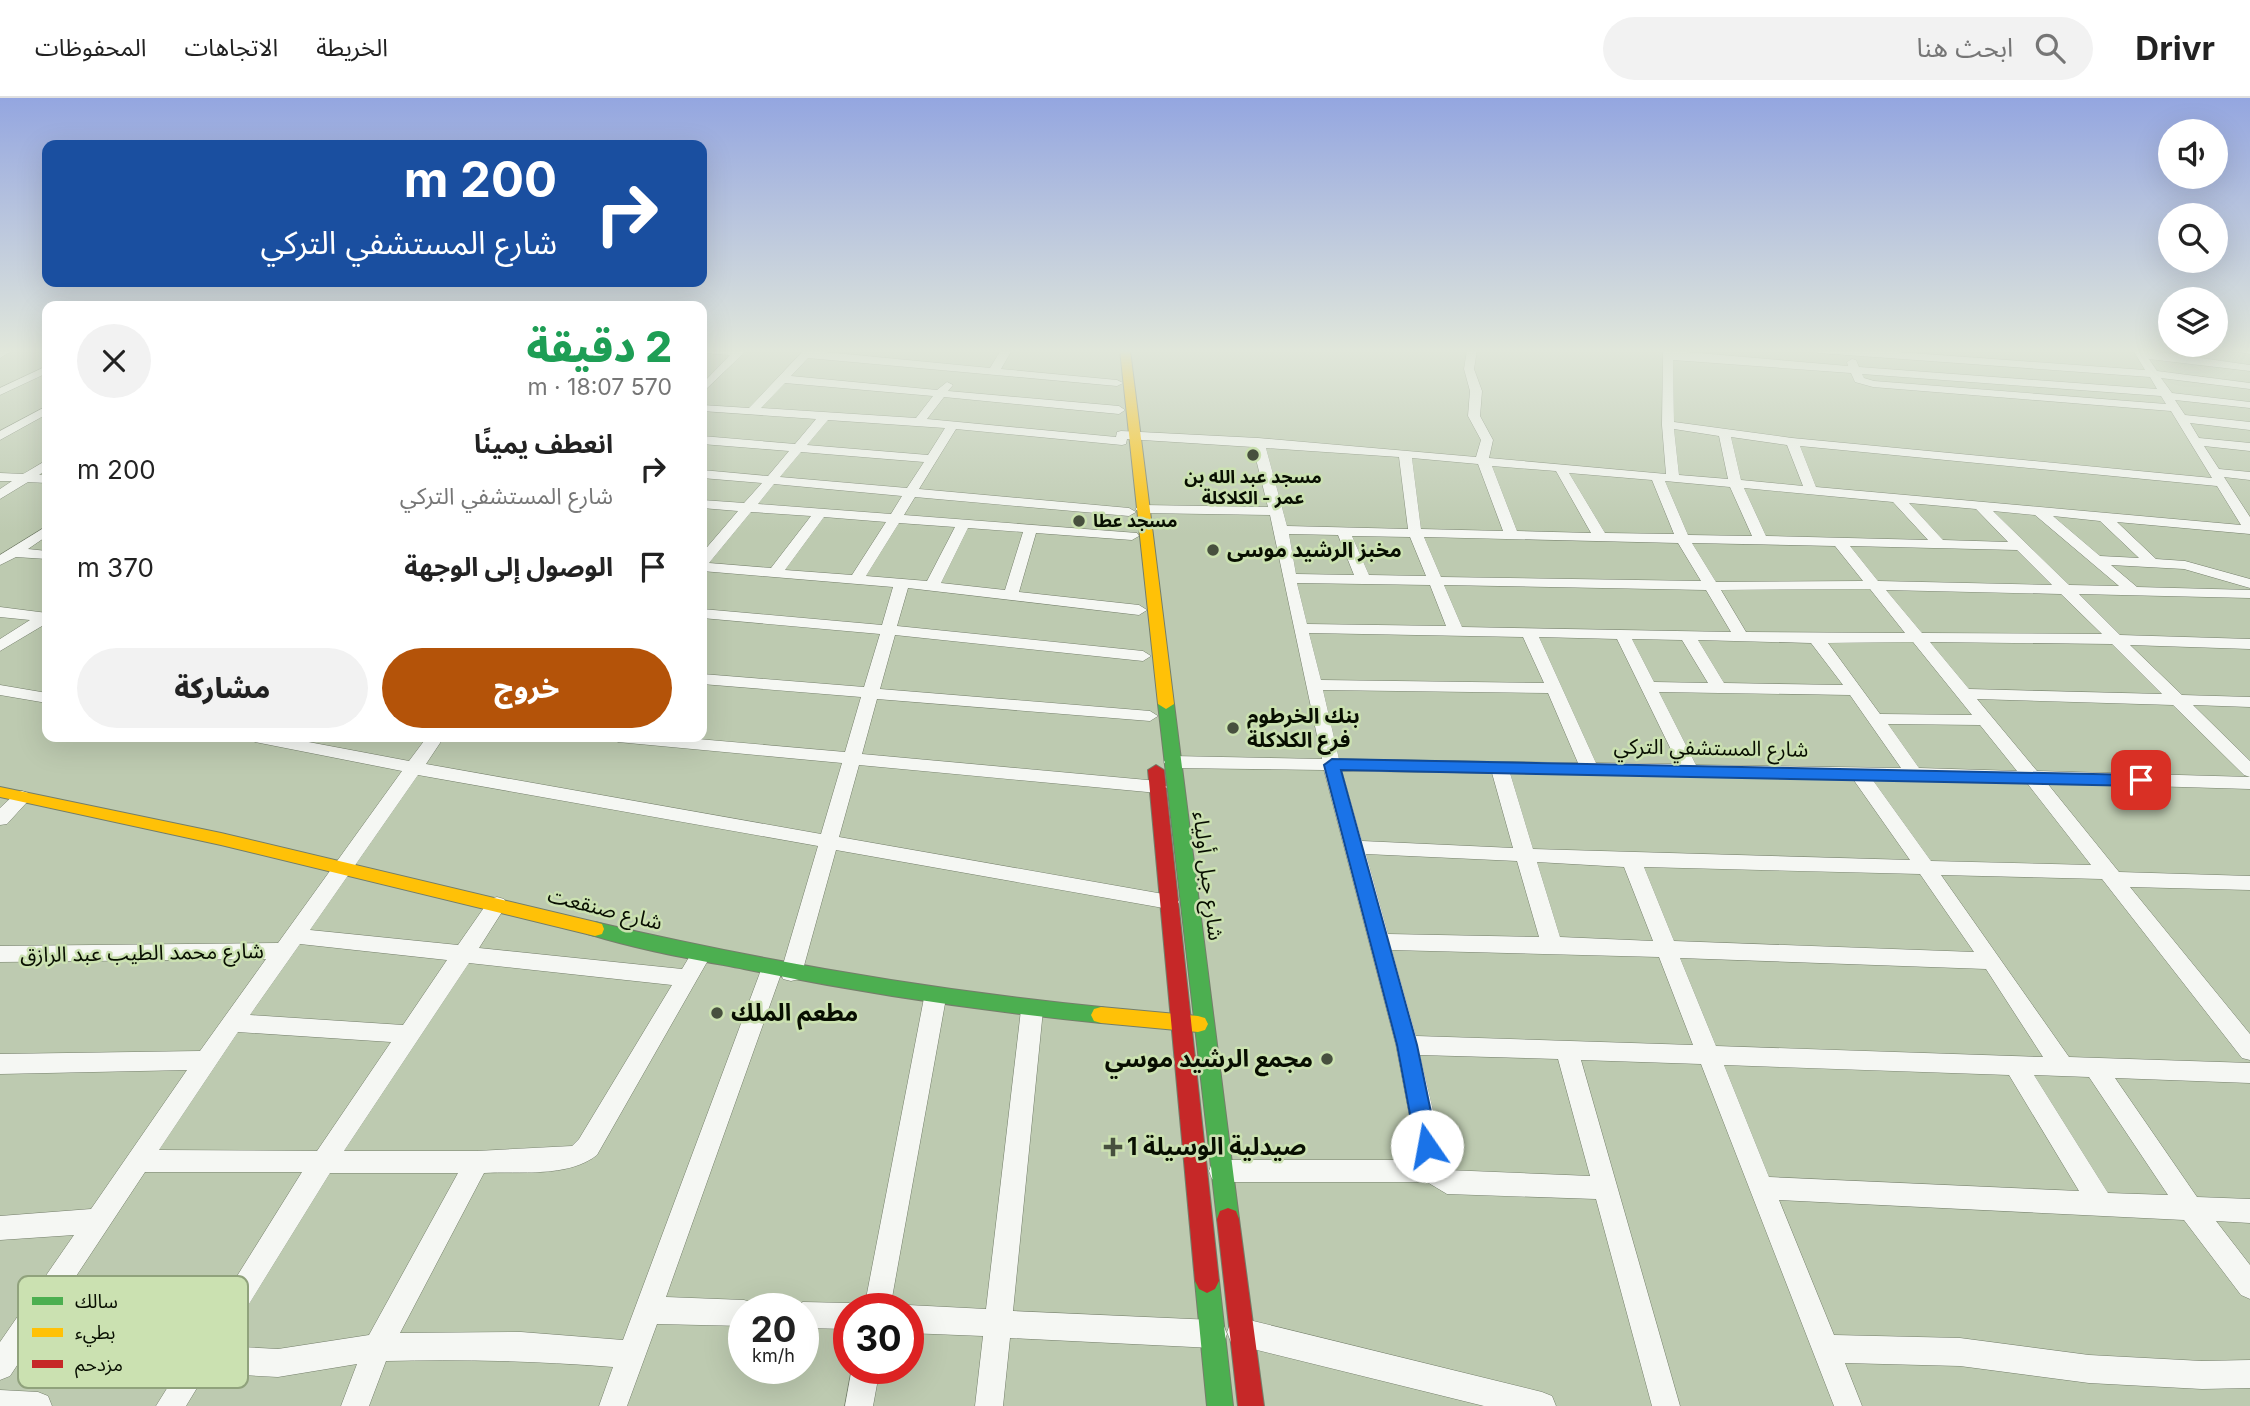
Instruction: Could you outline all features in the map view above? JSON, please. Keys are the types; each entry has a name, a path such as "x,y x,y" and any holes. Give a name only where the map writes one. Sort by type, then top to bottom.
{"main road":[{"name":"شارع جبل أولياء","path":"1119,411 1126,436"},
{"name":"شارع جبل أولياء","path":"1126,411 1135,510 1172,762 1222,1171 1227,1333 1220,1406"},
{"name":"شارع جبل أولياء","path":"1135,510 1132,536 1143,651"},
{"name":"شارع جبل أولياء","path":"1154,752 1180,1024 1227,1333 1251,1406"},
{"name":"شارع صنقعت","path":"0,792 221,839 701,955 781,971 935,998 1032,1010 1206,1024"}],"street":[{"path":"753,411 1258,442 2250,529"},
{"path":"919,422 927,411"},
{"path":"1474,411 1474,416 1487,440 1481,453 1483,462 1511,534"},
{"path":"1668,411 1673,478"},
{"path":"2176,411 2220,477 2250,529"},
{"path":"2196,411 2250,426"},
{"path":"0,436 42,412"},
{"path":"707,558 825,416"},
{"path":"857,579 893,517 953,425"},
{"path":"1668,425 1792,442 2220,477 2250,476"},
{"path":"1724,433 1736,485 1760,539"},
{"path":"707,440 931,459"},
{"path":"2196,441 2250,447"},
{"path":"1258,442 1281,530 1289,578 1332,765 1407,1045 1433,1171 1447,1183 1606,1188"},
{"path":"1792,442 1811,491"},
{"path":"1405,455 1415,533 1456,631"},
{"path":"0,495 42,467"},
{"path":"1561,469 1600,536"},
{"path":"707,474 1135,510 1276,511"},
{"path":"0,477 42,479"},
{"path":"1657,477 1682,538 1741,636"},
{"path":"1898,499 1938,544"},
{"path":"707,504 1132,536"},
{"path":"1981,507 2250,771"},
{"path":"2039,511 2133,591"},
{"path":"775,573 820,513"},
{"path":"2104,517 2152,563"},
{"path":"932,586 964,523"},
{"path":"1011,593 1031,528"},
{"path":"1281,530 2021,546"},
{"path":"1343,531 1363,579"},
{"path":"0,561 7,552 42,533"},
{"path":"1838,541 2032,777 2250,1051"},
{"path":"7,552 42,555"},
{"path":"2096,560 2194,567 2250,584"},
{"path":"707,565 1011,593 1139,610"},
{"path":"1289,578 1710,586 1873,584 2250,594"},
{"path":"613,1406 647,1310 781,971 827,842 854,758 902,583"},
{"path":"0,612 42,617"},
{"path":"707,614 1143,651"},
{"path":"0,646 42,620"},
{"path":"1300,628 1816,638 2041,637 2250,644"},
{"path":"1529,632 1590,769"},
{"path":"1622,634 1690,770"},
{"path":"1688,635 1719,688"},
{"path":"1816,638 1914,774"},
{"path":"707,680 1150,716"},
{"path":"1313,685 1554,688"},
{"path":"1649,687 1855,690"},
{"path":"0,690 42,697"},
{"path":"1964,694 2250,702"},
{"path":"1875,719 1985,720"},
{"path":"281,742 1169,902"},
{"path":"60,1276 206,1060 432,742"},
{"path":"674,742 1158,787"},
{"name":"شارع المستشفي التركي","path":"1172,762 1914,774 2250,783"},
{"path":"1499,767 1552,945"},
{"path":"1859,774 1992,961 2062,1066"},
{"path":"0,819 22,797"},
{"path":"1354,847 1631,860 1926,867 2250,883"},
{"path":"1631,860 1848,1406"},
{"path":"248,1282 322,1163 497,904"},
{"path":"1381,942 1552,945 1992,961"},
{"name":"شارع محمد الطيب عبد الرازق","path":"0,954 289,943 464,952 689,978"},
{"path":"137,1161 477,1162 565,1158 578,1154 588,1147 701,955"},
{"path":"880,1293 935,998"},
{"path":"989,1406 1032,1010"},
{"path":"232,1023 408,1034"},
{"path":"1407,1045 2250,1073"},
{"path":"1567,1050 1667,1406"},
{"path":"0,1064 206,1060"},
{"path":"2016,1066 2101,1204"},
{"path":"2095,1067 2191,1209 2250,1286"},
{"path":"355,1406 377,1348 477,1162"},
{"path":"1222,1171 1433,1171"},
{"path":"1762,1188 2250,1211"},
{"path":"0,1228 96,1221"},
{"path":"647,1310 728,1313"},
{"path":"924,1320 1227,1333 1542,1406"},
{"path":"0,1366 18,1339"},
{"path":"248,1361 278,1363 377,1348 521,1346 631,1355"},
{"path":"1824,1349 1961,1352 2088,1369 2202,1375 2250,1374"},
{"path":"859,1406 863,1384"},
{"path":"170,1406 181,1388"},
{"path":"0,1404 38,1406"}],"traffic: fast":[{"path":"1166,704 1228,1219"},
{"path":"595,929 783,970 909,992 1101,1015"},
{"path":"1207,1281 1220,1406"}],"traffic: slow":[{"path":"1132,411 1166,704"},
{"path":"0,792 221,839 595,929"},
{"path":"1101,1015 1198,1024"}],"traffic: jam":[{"path":"1156,770 1207,1281"},
{"path":"1228,1219 1251,1406"}],"place":[{"name":"مسجد عبد الله بن عمر - الكلاكلة","path":"1253,455"},
{"name":"مسجد عطا","path":"1079,521"},
{"name":"مخبز الرشيد موسى","path":"1213,550"},
{"name":"بنك الخرطوم فرع الكلاكلة","path":"1233,728"},
{"name":"مطعم الملك","path":"717,1013"},
{"name":"مجمع الرشيد موسي","path":"1327,1059"},
{"name":"صيدلية الوسيلة 1","path":"1113,1147"}],"route":[{"path":"1427,1146 1407,1045 1332,765 2141,780"}]}
